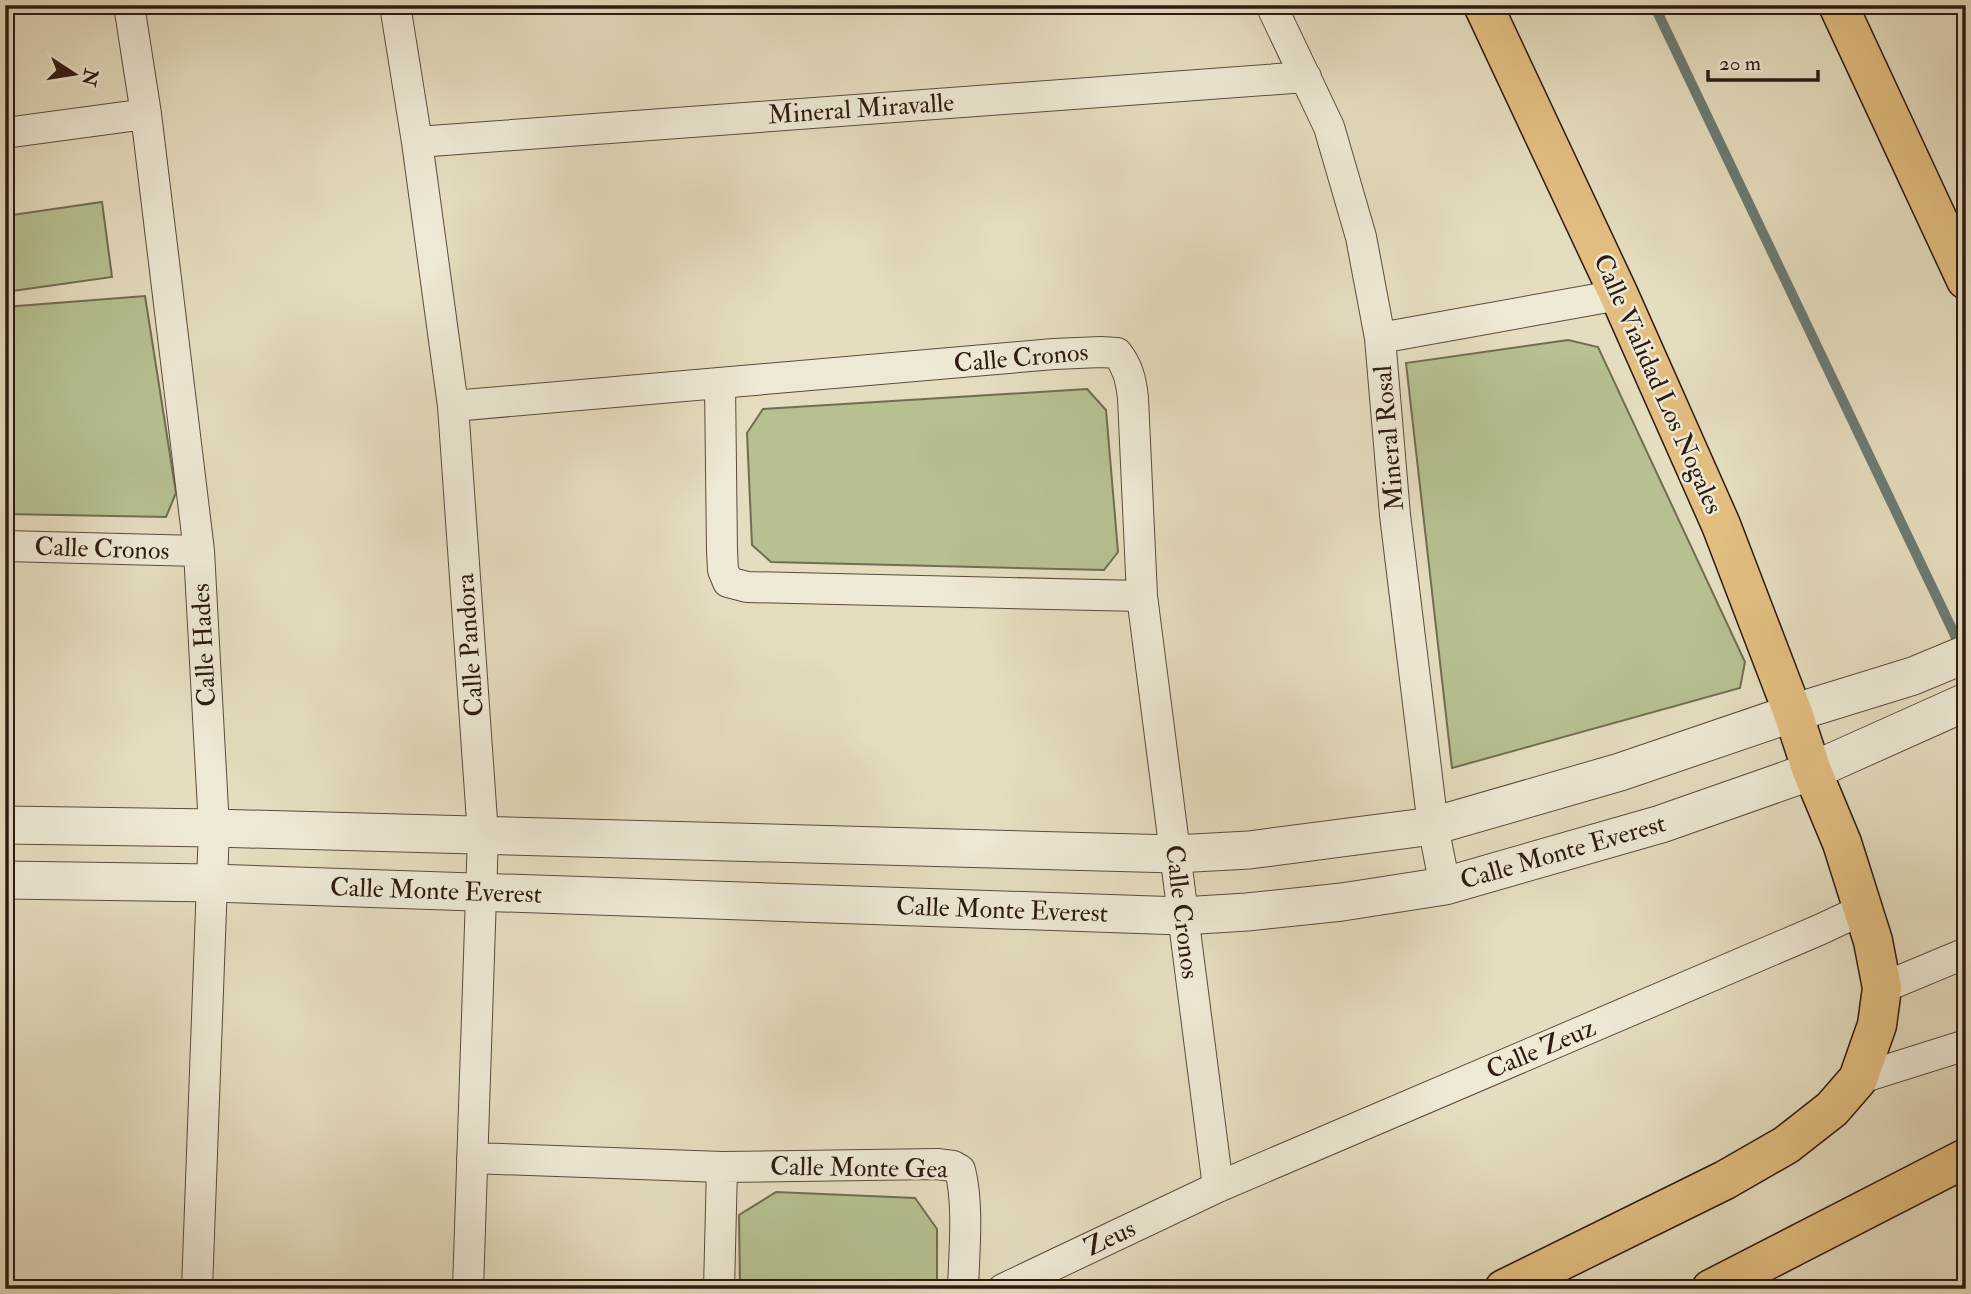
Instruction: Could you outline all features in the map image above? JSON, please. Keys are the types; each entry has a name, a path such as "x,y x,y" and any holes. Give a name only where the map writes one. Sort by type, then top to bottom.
{"highway":[{"name":"Calle Vialidad Los Nogales","path":"1483,5 1619,295 1721,525 1793,713 1812,771 1842,843 1873,941 1882,988 1877,1025 1858,1079"},
{"path":"1838,5 1966,280"},
{"path":"1504,1289 1725,1180 1786,1145 1832,1109 1858,1079"},
{"path":"1711,1289 1966,1158"}],"street":[{"name":"Calle Hades","path":"128,5 146,114 199,551 214,828 197,1289"},
{"name":"Calle Pandora","path":"394,5 417,142 453,405 483,835 468,1289"},
{"name":"Mineral Rosal","path":"1271,5 1329,127 1361,237 1380,338 1395,516 1433,826 1445,886"},
{"name":"Mineral Miravalle","path":"417,142 1306,77"},
{"path":"5,134 146,114"},
{"path":"1380,338 1619,295"},
{"name":"Calle Cronos","path":"453,405 1054,354 1117,353 1131,380 1142,596 1218,1187"},
{"path":"720,384 722,551 723,570 728,582 747,587 1142,596"},
{"name":"Calle Cronos","path":"5,546 199,551"},
{"path":"5,825 214,828 1175,854 1249,850 1433,826 1620,772 1793,713 1913,676 1966,654"},
{"name":"Calle Monte Everest","path":"5,880 212,883 1182,916 1247,912 1342,902 1445,886 1661,824 1812,771 1966,702"},
{"name":"Calle Zeuz","path":"1218,1187 1864,909"},
{"path":"1882,988 1966,953"},
{"path":"1858,1079 1966,1045"},
{"name":"Calle Monte Gea","path":"472,1158 722,1167 937,1164 958,1167 965,1201 963,1289"},
{"path":"719,1289 722,1167"},
{"name":"Zeus","path":"1003,1289 1218,1187"}],"green space":[{"path":"102,202 112,277 5,292 5,216"},
{"path":"145,296 176,493 166,517 5,514 5,307"},
{"path":"1568,340 1598,347 1745,662 1740,688 1452,768 1406,363"},
{"path":"1087,389 1106,410 1118,552 1104,570 771,562 752,545 747,433 763,409"},
{"path":"776,1192 915,1198 937,1229 937,1288 740,1289 739,1215"}],"waterway":[{"path":"1654,5 1962,650"}]}
